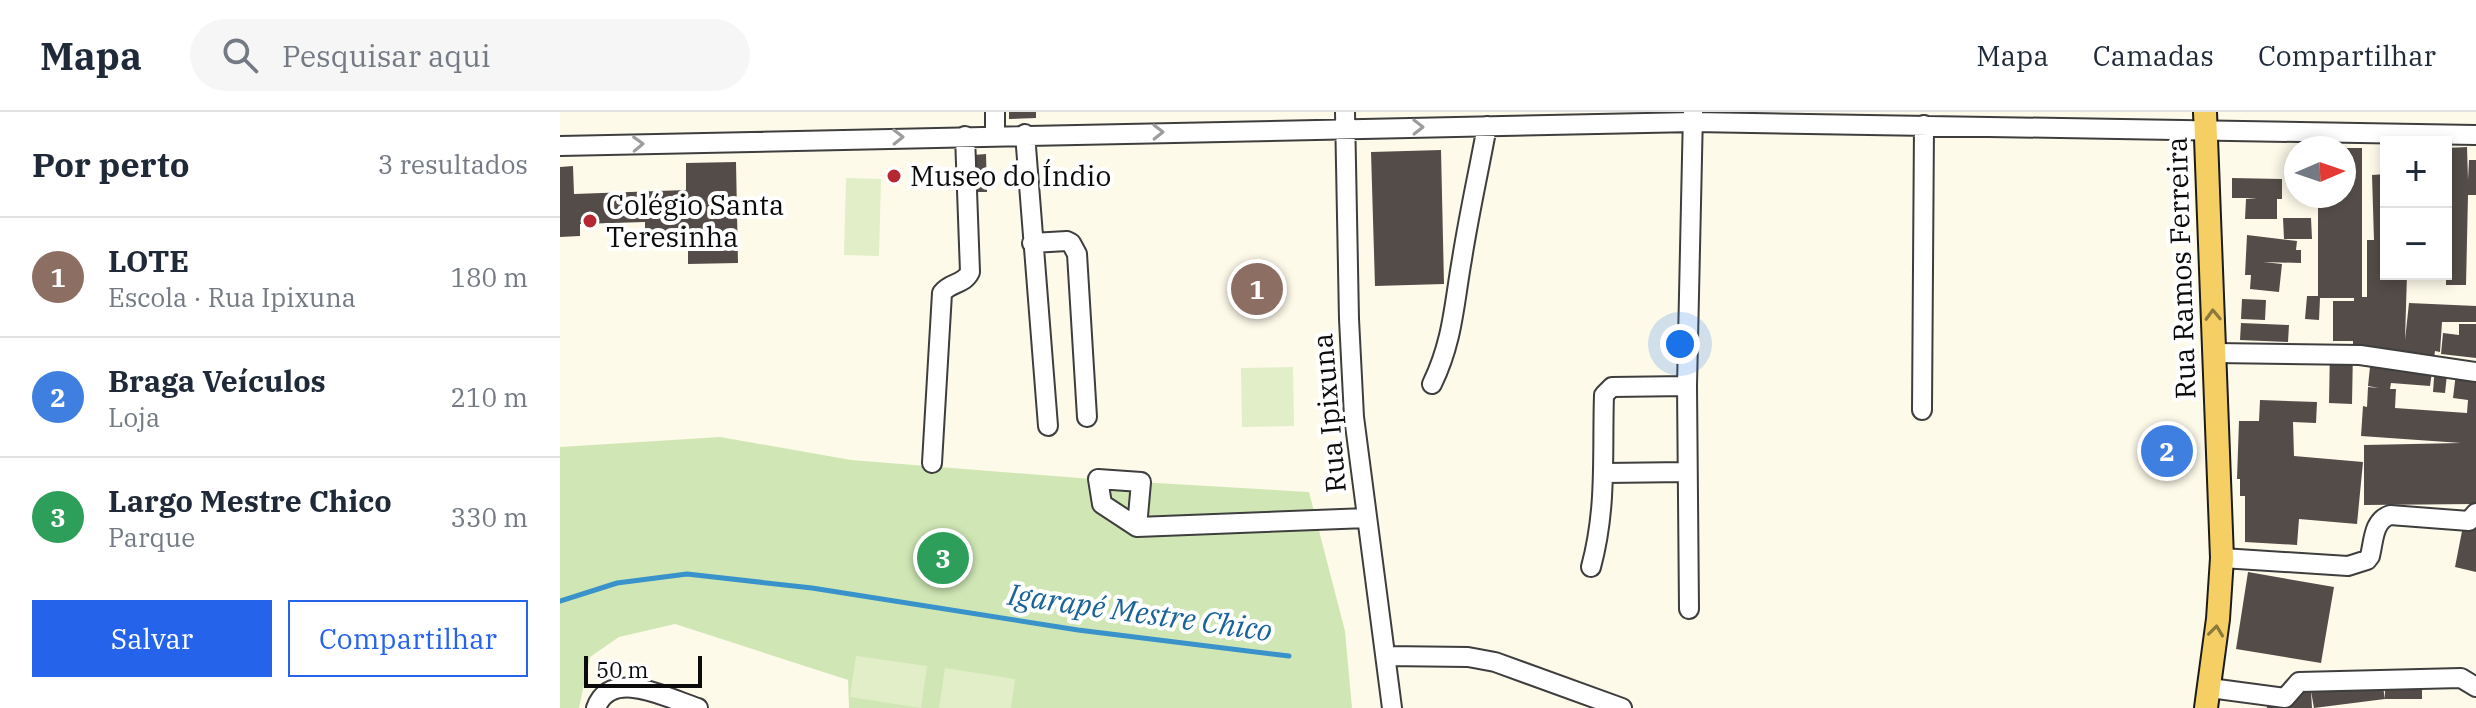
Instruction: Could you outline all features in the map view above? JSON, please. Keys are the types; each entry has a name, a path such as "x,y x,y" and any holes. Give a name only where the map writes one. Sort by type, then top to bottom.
{"main road":[{"name":"Rua Ramos Ferreira","path":"2205,120 2222,558 2208,698"}],"street":[{"path":"995,112 995,135"},
{"path":"1689,609 1687,386 1694,117"},
{"path":"560,146 965,136 1345,120 1454,119 1487,126 1694,117 1924,125 2205,120 2476,135"},
{"name":"Rua Ipixuna","path":"1345,120 1353,403 1392,708"},
{"path":"1922,410 1924,125"},
{"path":"1432,384 1452,333 1462,258 1487,126"},
{"path":"1025,134 1048,426"},
{"path":"932,463 942,293 964,281 970,272 965,136"},
{"path":"1032,243 1067,241 1077,254 1087,417"},
{"path":"2215,353 2360,355 2476,372"},
{"path":"1591,567 1601,521 1605,473 1604,395 1620,386 1687,386"},
{"path":"1605,473 1687,472"},
{"path":"2222,558 2348,566 2367,560 2378,522 2384,517 2472,517"},
{"path":"1137,527 1367,518"},
{"path":"1387,656 1468,657 1495,662 1622,708"},
{"path":"2208,698 2285,698 2299,682 2461,678 2476,687"},
{"path":"596,708 600,697 610,689 624,687 638,688 666,703 698,708"}],"green space":[{"path":"846,178 881,179 879,256 844,255"},
{"path":"1293,367 1294,426 1242,427 1241,368"},
{"path":"720,437 851,460 1309,492 1345,631 1352,708 849,708 848,680 675,624 619,637 590,657 579,708 560,708 560,447"},
{"path":"856,656 927,666 921,708 850,697"},
{"path":"945,668 1015,679 1011,708 939,708"}],"building":[{"path":"1009,112 1036,112 1036,118 1009,119"},
{"path":"2467,147 2468,180 2469,160 2476,160 2476,195 2468,195 2466,285 2446,285 2446,280 2452,280 2452,148"},
{"path":"2356,148 2362,148 2362,297 2367,297 2367,240 2374,240 2372,175 2380,174 2380,280 2407,280 2405,340 2409,303 2476,306 2476,322 2442,322 2440,352 2435,351 2430,386 2391,383 2390,389 2396,389 2395,408 2467,413 2468,400 2453,398 2457,365 2476,368 2476,504 2364,505 2364,445 2461,443 2361,436 2368,387 2379,388 2368,386 2372,348 2353,348 2353,341 2333,341 2333,301 2354,301 2354,298 2320,298 2319,320 2305,319 2307,296 2318,296 2318,208 2356,208"},
{"path":"1441,150 1444,284 1375,286 1371,152"},
{"path":"986,154 987,192 973,192 973,155"},
{"path":"736,162 738,263 688,264 688,233 645,235 645,222 580,224 580,236 560,237 560,167 573,166 574,194 686,190 686,163"},
{"path":"2232,178 2282,179 2282,199 2277,199 2277,219 2245,219 2246,199 2257,198 2232,198"},
{"path":"2283,218 2311,218 2312,239 2284,239"},
{"path":"2247,235 2297,241 2296,250 2301,250 2301,263 2263,262 2282,264 2279,292 2250,289 2251,275 2245,275"},
{"path":"2242,299 2266,300 2265,320 2241,319"},
{"path":"2241,323 2289,325 2288,342 2240,340"},
{"path":"2459,324 2476,324 2476,358 2441,354 2443,333 2459,335"},
{"path":"2330,349 2353,350 2352,404 2329,403"},
{"path":"2435,364 2448,365 2445,393 2433,392"},
{"path":"2260,400 2317,402 2316,423 2293,422 2294,456 2363,462 2357,524 2299,519 2297,545 2245,542 2245,496 2240,496 2240,479 2237,479 2239,421 2259,421"},
{"path":"2464,521 2476,524 2476,572 2455,567"},
{"path":"2248,572 2334,587 2321,663 2236,649"},
{"path":"2381,675 2385,699 2314,708 2311,691 2312,708 2267,708 2265,690"},
{"path":"2385,676 2422,676 2422,699 2385,699"}],"waterway":[{"name":"Igarapé Mestre Chico","path":"560,601 617,583 687,574 812,588 1078,630 1289,656"}],"place":[{"name":"Museo do Índio","path":"894,176"},
{"name":"Colégio Santa Teresinha","path":"590,221"},
{"name":"LOTE","path":"1257,289"},
{"name":"Braga Veículos","path":"2167,451"},
{"name":"Largo Mestre Chico","path":"943,558"}]}
